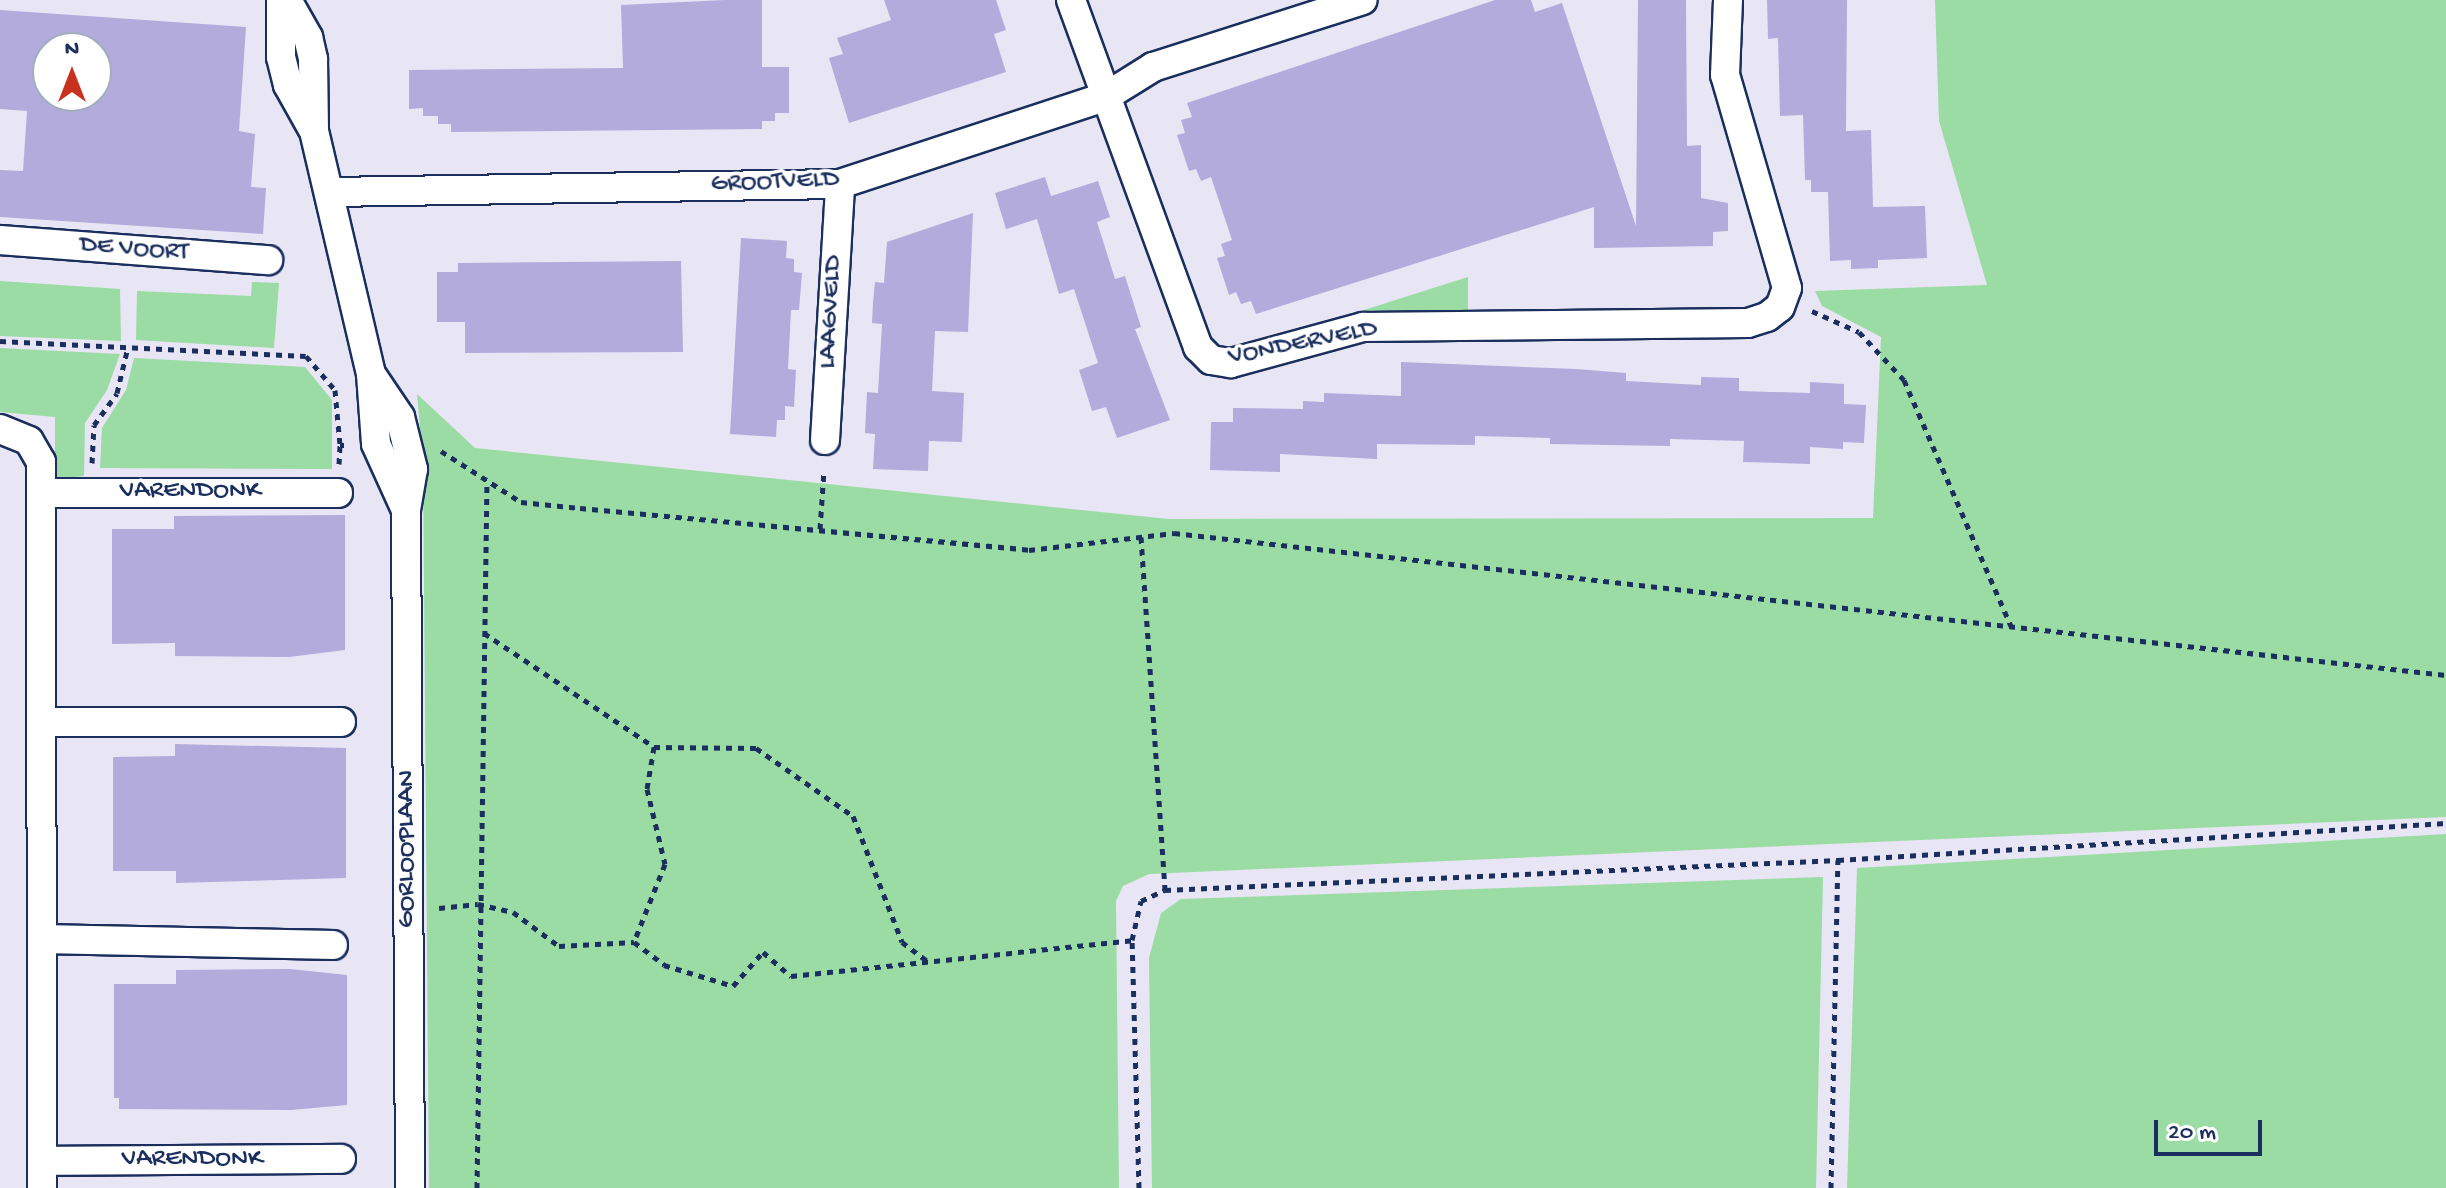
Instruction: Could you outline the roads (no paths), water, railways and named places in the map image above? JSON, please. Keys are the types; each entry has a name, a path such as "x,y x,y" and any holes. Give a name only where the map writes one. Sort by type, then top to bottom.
{"street":[{"name":"GORLOOPLAAN","path":"284,0 281,57 288,85 314,131 371,374 376,444 406,510"},
{"path":"1071,0 1105,97 1153,67 1363,0"},
{"name":"VONDERVELD","path":"1105,97 1198,347 1211,360 1231,363 1363,327 1748,323 1767,317 1783,298 1784,265 1725,75 1728,0"},
{"name":"GROOTVELD","path":"330,192 840,184 1105,97"},
{"name":"LAAGVELD","path":"825,440 840,184"},
{"name":"DE VOORT","path":"0,240 268,260"},
{"name":"GORLOOPLAAN","path":"371,374 400,417 410,445 413,469 406,510 410,1188"},
{"name":"VARENDONK","path":"0,429 29,441 41,462 42,1174 341,1159"},
{"name":"VARENDONK","path":"41,493 338,493"},
{"path":"43,722 341,722"},
{"path":"43,939 333,945"}]}
